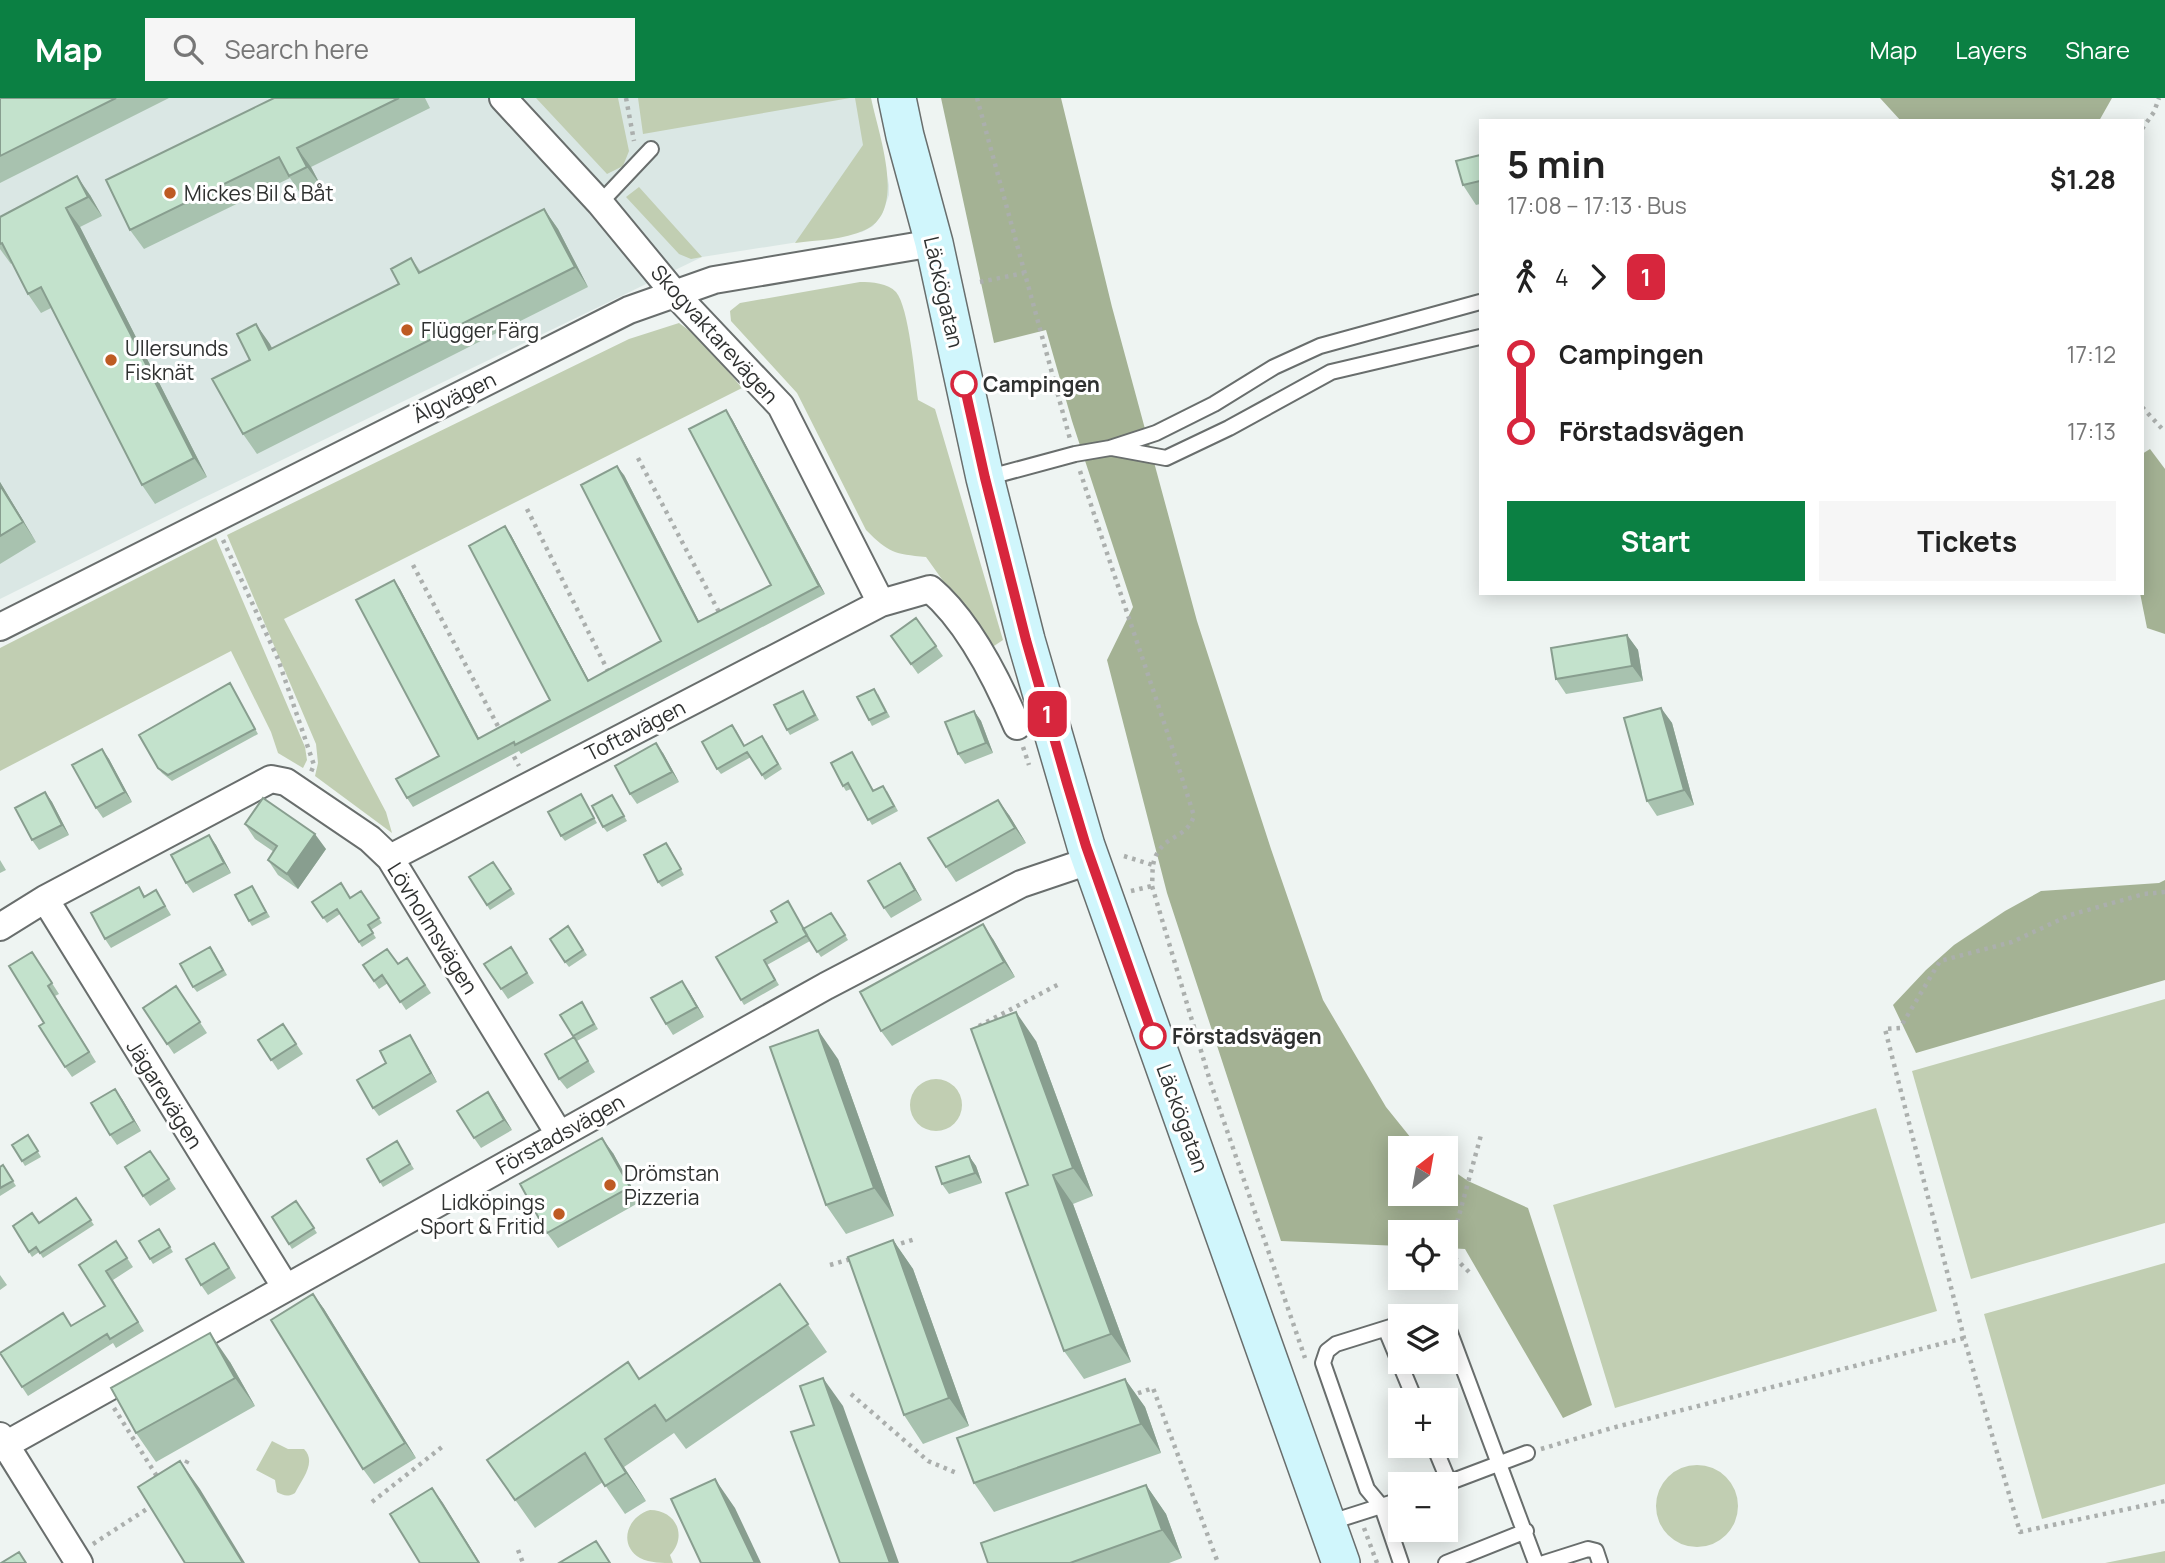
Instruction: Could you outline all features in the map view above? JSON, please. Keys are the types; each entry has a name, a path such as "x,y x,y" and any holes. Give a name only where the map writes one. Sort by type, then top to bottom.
{"main road":[{"name":"Läckögatan","path":"897,98 934,243 985,478 1026,640 1067,783 1108,858 1108,911 1343,1519 1341,1563"}],"street":[{"name":"Skogvaktarevägen","path":"503,98 600,203 675,294 781,406 881,603"},
{"name":"Älgvägen","path":"0,627 629,310 714,280 934,243"},
{"path":"881,603 930,589 947,604 1000,686 1017,726"},
{"name":"Toftavägen","path":"390,858 881,603"},
{"name":"Lövholmsvägen","path":"0,926 44,899 271,779 286,782 370,839 390,858 559,1134"},
{"name":"Förstadsvägen","path":"2,1443 286,1288 815,992 1021,884 1108,858"},
{"name":"Jägarevägen","path":"44,899 286,1288"},
{"path":"2,1443 85,1555"}],"lane":[{"path":"600,203 651,149"},
{"path":"985,478 1075,454 1110,448 1156,433 1214,404 1274,367 1320,346 1479,302"},
{"path":"1110,448 1166,458 1229,428 1331,372 1479,337"},
{"path":"1388,1328 1336,1344 1327,1351 1323,1363 1367,1489 1382,1507 1401,1563"},
{"path":"1458,1353 1536,1563"},
{"path":"1458,1479 1527,1453"},
{"path":"1343,1519 1388,1505"},
{"path":"1446,1563 1526,1531"},
{"path":"1544,1563 1588,1549 1596,1551 1600,1563"}],"path":[{"path":"626,98 639,163"},
{"path":"977,98 1075,454 1194,816 1189,828 1158,850 1153,865 1152,886 1210,1081 1309,1369"},
{"path":"2144,126 2160,98"},
{"path":"981,282 1024,273"},
{"path":"2144,409 2165,432"},
{"path":"638,458 725,624"},
{"path":"527,509 612,681"},
{"path":"214,519 278,659 314,765 303,792"},
{"path":"413,565 504,736"},
{"path":"510,749 530,785"},
{"path":"1108,858 1153,865"},
{"path":"2165,892 2144,894 2070,915 2012,942 1940,961 1900,1028 1885,1029 1964,1338 2020,1532 2165,1501"},
{"path":"972,1030 1060,983"},
{"path":"1469,1272 1449,1252 1481,1135"},
{"path":"891,1246 915,1238"},
{"path":"830,1265 867,1254"},
{"path":"1527,1453 1612,1428 1964,1338"},
{"path":"1128,1397 1153,1388 1218,1563"},
{"path":"851,1394 928,1461 959,1474"},
{"path":"110,1402 161,1483"},
{"path":"372,1502 442,1447"},
{"path":"179,1476 189,1458"},
{"path":"85,1555 157,1502"},
{"path":"1343,1519 1377,1563"},
{"path":"518,1550 523,1563"}],"shaded area":[{"path":"0,98 871,98 889,195 882,214 873,226 862,232 702,257 0,599"}],"green space":[{"path":"536,98 618,98 629,151 623,166 607,174"},
{"path":"638,98 850,98 643,134"},
{"path":"855,98 871,98 887,170 885,206 878,220 865,230 839,238 795,243 863,145"},
{"path":"941,98 1061,98 1112,307 1197,621 1271,849 1323,1000 1386,1107 1409,1136 1388,1136 1388,1206 1458,1206 1458,1174 1528,1208 1592,1405 1563,1418 1465,1249 1458,1249 1458,1220 1388,1220 1388,1245 1281,1241 1167,893 1107,660 1133,607 1072,421 1046,330 994,343"},
{"path":"1880,98 2112,98 2100,119 1899,119"},
{"path":"639,187 702,257 691,259 679,254 626,197"},
{"path":"860,282 889,287 901,300 911,343 918,400 935,409 1003,640 991,648 926,557 893,551 866,530 797,393 731,321 730,311 740,303"},
{"path":"679,323 701,339 742,388 284,619 386,812 392,833 315,776 318,763 316,744 227,535 629,339"},
{"path":"2150,449 2165,469 2165,634 2147,628 2140,595 2144,595 2144,453"},
{"path":"216,538 305,747 307,760 303,768 278,753 271,732 231,651 0,771 0,648"},
{"path":"2165,880 2165,980 1916,1053 1893,1005 1954,945 2041,891 2159,883"},
{"path":"2165,999 2165,1223 1971,1279 1912,1071"},
{"path":"936,1079 946,1081 954,1087 960,1095 960,1115 954,1123 946,1129 936,1131 926,1129 918,1123 912,1115 910,1105 912,1095 918,1087 926,1081"},
{"path":"1876,1108 1937,1311 1615,1408 1553,1205"},
{"path":"2165,1263 2165,1484 2042,1519 1984,1314"},
{"path":"272,1441 288,1449 304,1449 308,1454 307,1471 295,1493 290,1495 277,1492 275,1480 256,1470"},
{"path":"1697,1465 1713,1468 1726,1477 1735,1490 1738,1506 1735,1522 1726,1535 1713,1544 1697,1547 1681,1544 1668,1535 1659,1522 1656,1506 1659,1490 1668,1477 1681,1468"},
{"path":"650,1510 667,1514 676,1525 678,1540 670,1555 673,1563 644,1560 633,1552 629,1545 627,1538 631,1524 642,1513"},
{"path":"2165,1551 2165,1563 2105,1563"}],"building":[{"path":"0,98 116,98 0,156"},
{"path":"274,98 399,98 297,148 307,167 289,176 279,157 130,230 106,180"},
{"path":"1479,155 1479,181 1463,185 1456,161"},
{"path":"77,176 88,197 66,208 194,458 142,485 41,287 28,294 2,243 0,244 0,217"},
{"path":"544,209 575,267 243,434 212,379 250,360 237,334 256,324 269,350 399,284 391,269 411,258 419,273"},
{"path":"726,410 819,586 515,745 514,742 407,798 396,779 439,756 356,600 394,580 478,739 550,700 469,546 505,526 588,681 661,641 581,485 617,466 698,622 771,585 689,429"},
{"path":"0,485 23,522 0,536"},
{"path":"916,618 936,646 911,664 891,636"},
{"path":"1627,635 1632,666 1556,679 1551,648"},
{"path":"230,683 255,729 168,775 158,768 139,735"},
{"path":"874,689 886,712 869,720 857,697"},
{"path":"803,691 815,715 787,730 774,705"},
{"path":"1661,708 1684,790 1647,801 1624,718"},
{"path":"974,711 986,743 958,754 945,722"},
{"path":"732,725 744,746 762,736 778,764 762,775 747,752 717,769 702,742"},
{"path":"656,743 672,772 630,794 615,766"},
{"path":"102,749 125,792 96,808 72,765"},
{"path":"852,752 873,791 883,786 894,806 868,820 848,783 843,786 831,763"},
{"path":"45,792 62,825 32,840 15,808"},
{"path":"581,794 594,818 561,836 548,812"},
{"path":"612,795 624,816 603,827 592,806"},
{"path":"263,798 315,834 287,874 268,860 277,846 245,824"},
{"path":"998,800 1015,828 946,867 928,838"},
{"path":"209,835 224,863 186,883 171,855"},
{"path":"666,843 681,869 658,882 644,855"},
{"path":"493,862 511,889 487,905 469,877"},
{"path":"900,863 915,890 884,908 868,881"},
{"path":"341,883 350,898 361,891 379,918 368,925 373,933 359,942 337,909 323,918 312,902"},
{"path":"252,886 266,912 249,921 235,895"},
{"path":"139,887 144,897 156,890 165,906 105,939 91,913"},
{"path":"788,901 807,935 764,960 775,980 741,1000 716,957 777,922 771,911"},
{"path":"831,913 845,935 817,952 803,929"},
{"path":"983,924 1004,962 881,1031 860,992"},
{"path":"568,926 583,950 565,962 550,939"},
{"path":"210,947 223,970 193,987 180,964"},
{"path":"511,947 527,973 501,989 484,964"},
{"path":"387,949 398,964 407,958 425,985 400,1002 382,975 374,981 363,965"},
{"path":"32,952 52,983 48,986 89,1052 65,1067 39,1026 44,1023 9,966"},
{"path":"682,981 697,1007 666,1024 651,998"},
{"path":"176,986 200,1022 167,1044 143,1008"},
{"path":"582,1002 594,1024 573,1036 560,1015"},
{"path":"1016,1012 1073,1168 1053,1175 1111,1334 1064,1351 1006,1193 1028,1185 971,1029"},
{"path":"283,1024 296,1044 271,1060 258,1040"},
{"path":"818,1030 874,1188 826,1205 770,1047"},
{"path":"410,1035 431,1073 373,1108 357,1080 386,1063 380,1051"},
{"path":"574,1037 588,1061 559,1079 545,1054"},
{"path":"115,1089 134,1121 110,1135 91,1103"},
{"path":"488,1092 504,1120 474,1138 457,1111"},
{"path":"28,1135 38,1151 22,1161 12,1145"},
{"path":"602,1138 630,1187 547,1233 520,1184"},
{"path":"397,1141 410,1164 380,1182 367,1159"},
{"path":"150,1151 169,1179 143,1196 125,1167"},
{"path":"969,1156 975,1173 942,1184 936,1167"},
{"path":"3,1165 13,1181 0,1188 0,1167"},
{"path":"76,1198 91,1220 40,1253 36,1247 29,1252 13,1226 32,1213 39,1223"},
{"path":"296,1201 314,1228 289,1244 272,1217"},
{"path":"159,1229 170,1247 150,1259 139,1241"},
{"path":"893,1240 949,1398 904,1415 848,1257"},
{"path":"116,1241 127,1258 106,1271 138,1322 110,1339 107,1334 22,1387 0,1353 63,1313 71,1326 105,1306 79,1265"},
{"path":"214,1243 229,1268 201,1285 186,1259"},
{"path":"780,1284 808,1324 666,1421 655,1405 605,1439 626,1473 605,1486 585,1453 515,1500 487,1460 628,1362 639,1379"},
{"path":"313,1294 405,1443 363,1469 271,1320"},
{"path":"210,1333 235,1378 136,1433 111,1388"},
{"path":"823,1378 890,1563 840,1563 791,1432 814,1425 800,1386"},
{"path":"1125,1379 1141,1424 974,1483 957,1438"},
{"path":"180,1461 243,1563 185,1563 138,1487"},
{"path":"715,1479 755,1563 701,1563 671,1499"},
{"path":"1146,1485 1162,1530 1070,1563 988,1563 981,1543"},
{"path":"432,1488 479,1563 420,1563 390,1514"},
{"path":"596,1541 610,1563 559,1563"},
{"path":"19,1552 26,1563 1,1563"}],"bus line":[{"name":"1","path":"964,384 1026,640 1067,783 1086,846 1153,1036"}],"place":[{"name":"Mickes Bil & Båt","path":"170,193"},
{"name":"Flügger Färg","path":"407,330"},
{"name":"Ullersunds Fisknät","path":"111,360"},
{"name":"Campingen","path":"964,384"},
{"name":"Förstadsvägen","path":"1153,1036"},
{"name":"Drömstan Pizzeria","path":"610,1185"},
{"name":"Lidköpings Sport & Fritid","path":"559,1214"}]}
